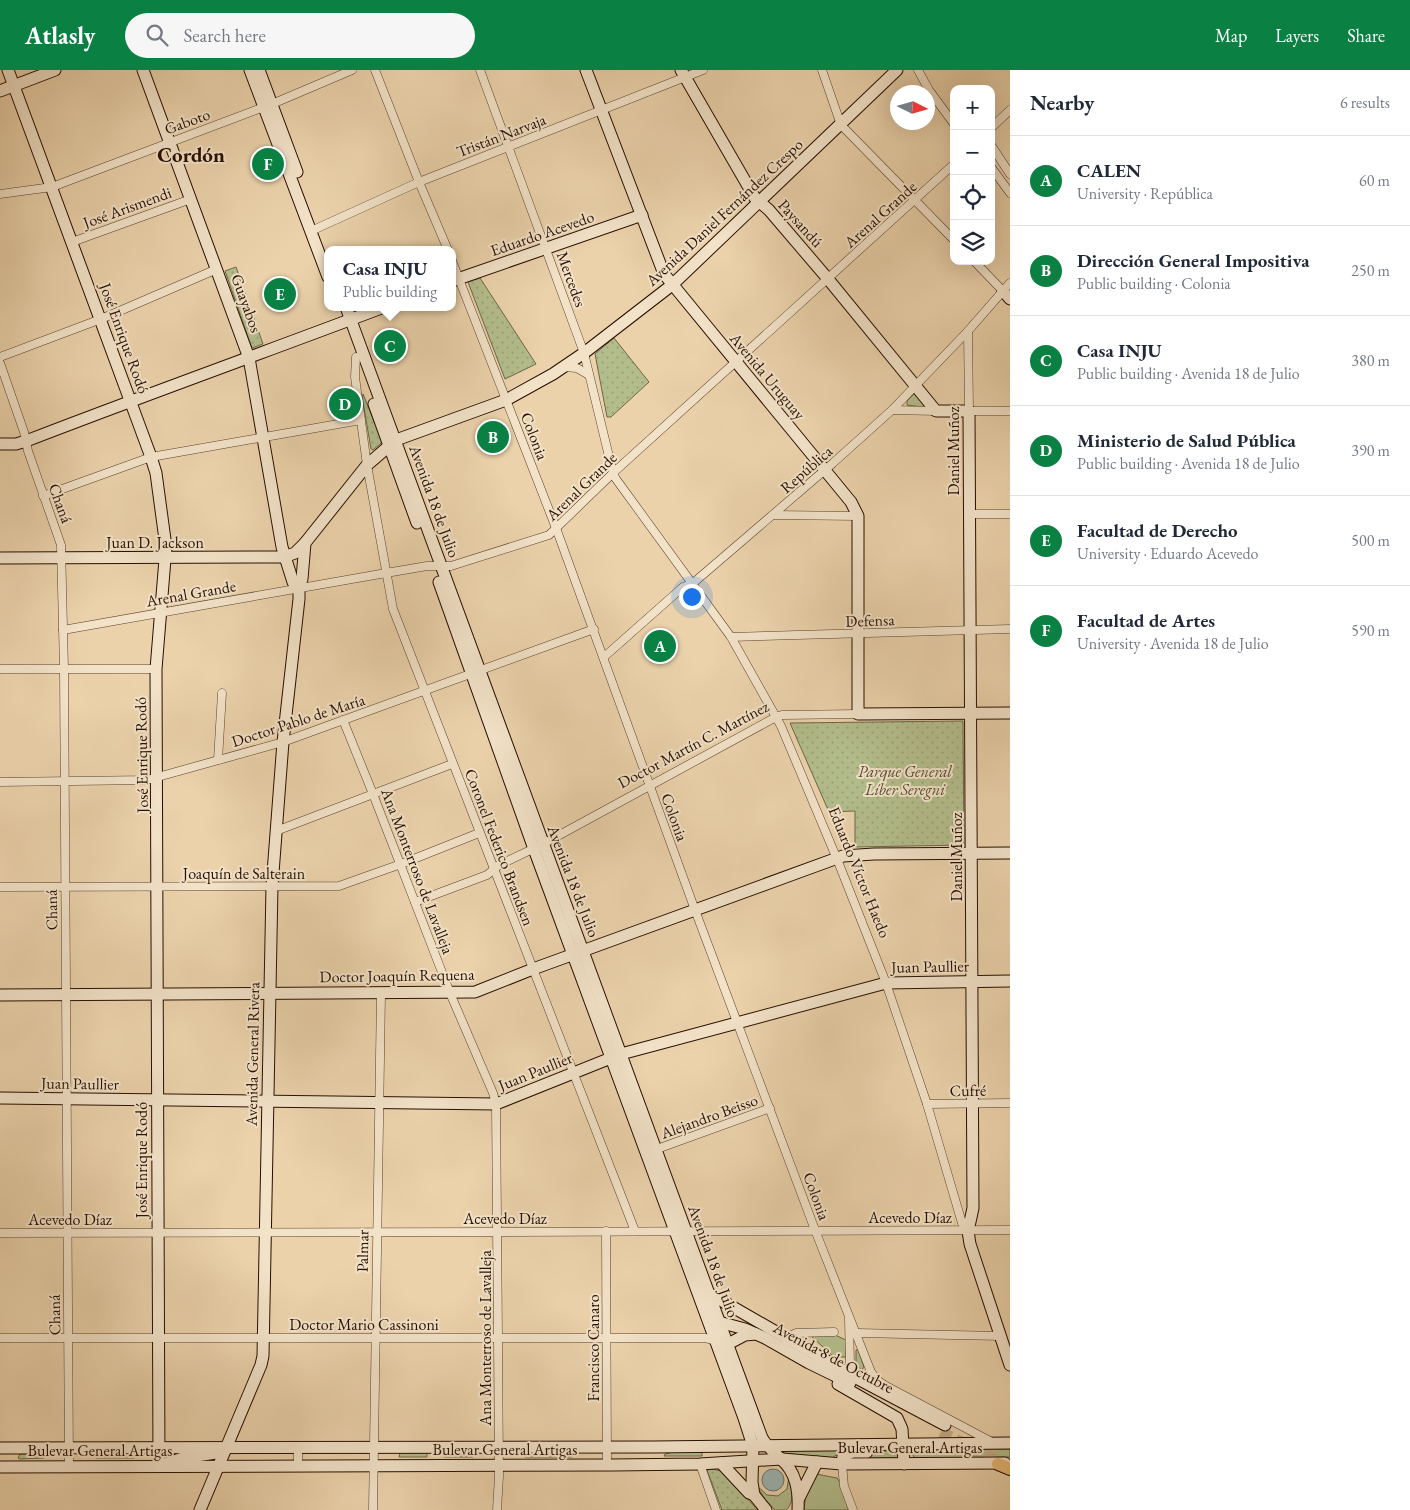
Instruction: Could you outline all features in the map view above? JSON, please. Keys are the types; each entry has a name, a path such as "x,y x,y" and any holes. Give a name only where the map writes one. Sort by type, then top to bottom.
{"street":[{"name":"José Enrique Rodó","path":"8,70 151,456 156,473 166,547 156,669 159,1466"},
{"path":"0,91 55,70"},
{"name":"Guayabos","path":"143,70 249,358 284,557"},
{"path":"250,70 268,105"},
{"path":"259,70 268,105 314,230 324,264"},
{"name":"Gaboto","path":"0,194 52,187 268,105 352,70"},
{"path":"375,70 446,246"},
{"name":"Mercedes","path":"480,70 584,353 614,473"},
{"name":"Avenida Uruguay","path":"586,70 664,274 735,363 851,502 858,516"},
{"name":"Tristán Narvaja","path":"314,230 419,182 602,110 683,73 703,70"},
{"path":"822,70 841,125 950,236"},
{"name":"Avenida Daniel Fernández Crespo","path":"392,443 506,400 563,368 584,353 672,285 897,70"},
{"path":"918,70 928,90 950,119"},
{"name":"Paysandú","path":"683,73 752,194 769,210 828,279 936,411"},
{"path":"995,124 1010,110"},
{"path":"995,150 1010,174"},
{"name":"Arenal Grande","path":"63,630 386,573 451,566 546,536 950,168"},
{"path":"995,172 1010,193"},
{"name":"José Arismendi","path":"72,242 191,199"},
{"name":"Eduardo Acevedo","path":"456,280 642,215"},
{"path":"314,230 324,249"},
{"path":"979,265 1008,291"},
{"path":"0,357 101,319 217,270"},
{"name":"Colonia","path":"456,280 556,528 695,910 815,1230 871,1372 877,1380"},
{"name":"República","path":"604,657 683,587 692,584 773,515 892,410 1008,291"},
{"name":"Avenida 18 de Julio","path":"341,311 347,321 714,1321 766,1446"},
{"name":"Avenida 18 de Julio","path":"346,311 356,357 392,443"},
{"path":"0,444 26,442 131,400 373,311"},
{"name":"Daniel Muñoz","path":"968,332 973,982 973,1208 968,1231"},
{"name":"Avenida 18 de Julio","path":"356,357 355,377 367,465"},
{"name":"Chaná","path":"0,363 61,545 62,558 69,1467"},
{"path":"563,368 577,368 590,375"},
{"path":"892,410 1010,411"},
{"path":"43,496 151,456 361,420"},
{"path":"284,557 295,553 305,543 367,465 392,443"},
{"name":"Coronel Federico Brandsen","path":"367,465 393,609 635,1231"},
{"name":"Eduardo Víctor Haedo","path":"614,473 616,479 731,637 776,717 837,859 886,983 927,1104 962,1223 968,1231 970,1244 1000,1336 1008,1353 1010,1365"},
{"path":"969,514 1010,514"},
{"path":"773,515 858,516 858,714"},
{"name":"Avenida General Rivera","path":"200,1510 228,1448 261,1365 264,1338 272,886 283,742 299,599 298,588 302,579 305,543"},
{"name":"Juan D. Jackson","path":"0,558 165,559 284,557"},
{"name":"Avenida General Rivera","path":"284,557 292,582 298,588"},
{"name":"Defensa","path":"731,637 1010,628"},
{"name":"Doctor Pablo de María","path":"0,782 147,780 283,742 594,629"},
{"path":"0,669 156,669"},
{"path":"218,760 222,694"},
{"name":"Doctor Martín C. Martínez","path":"415,902 487,875 494,869 782,715 1010,713"},
{"name":"Ana Monterroso de Lavalleja","path":"343,720 450,993 494,1093 496,1104 498,1232 497,1510"},
{"path":"276,831 452,764"},
{"name":"Joaquín de Salterain","path":"0,887 344,885 479,834"},
{"name":"Doctor Joaquín Requena","path":"0,995 450,993 481,991 579,952 847,856 874,854 1010,853"},
{"name":"Juan Paullier","path":"0,1098 496,1104 616,1056 886,983 1010,981"},
{"name":"Palmar","path":"373,1510 374,1338 381,993"},
{"name":"Avenida 18 de Julio","path":"616,1056 656,1149 681,1231 710,1294 714,1321"},
{"name":"Cufré","path":"927,1104 1010,1103"},
{"name":"Alejandro Beisso","path":"656,1149 770,1108"},
{"name":"Acevedo Díaz","path":"0,1233 1010,1230"},
{"name":"Francisco Canaro","path":"606,1231 608,1338 607,1465"},
{"name":"Avenida 8 de Octubre","path":"710,1294 786,1344 817,1367 943,1429 858,1379 786,1344 745,1329 714,1321"},
{"name":"Avenida 8 de Octubre","path":"849,1316 850,1365 858,1379"},
{"path":"786,1344 793,1334 796,1333 834,1332"},
{"path":"857,1333 1000,1336"},
{"path":"722,1342 745,1335 756,1334"},
{"name":"Doctor Mario Cassinoni","path":"0,1338 705,1338 722,1342"},
{"name":"Avenida 18 de Julio","path":"722,1342 753,1446 752,1482 754,1495"},
{"path":"817,1367 831,1380 897,1418 902,1428 904,1464"},
{"name":"Avenida 8 de Octubre","path":"877,1380 997,1444"},
{"name":"Bulevar General Artigas","path":"0,1448 766,1446 1010,1443"},
{"path":"853,1510 844,1486 843,1456 870,1451 887,1445"},
{"path":"766,1446 782,1459 793,1474 798,1507"},
{"path":"159,1466 178,1459 216,1454 228,1448"},
{"path":"219,1466 224,1460 232,1456 283,1452 296,1448 298,1466"},
{"name":"Bulevar General Artigas","path":"0,1467 607,1465 700,1464 782,1459 842,1464 1006,1465"},
{"path":"798,1507 817,1462"},
{"path":"721,1463 749,1493 754,1495 766,1510"},
{"path":"700,1464 716,1510"}],"green space":[{"path":"236,267 263,344 252,348 225,271"},
{"path":"480,278 536,364 505,379 468,282"},
{"path":"614,338 649,382 611,417 607,417 595,354"},
{"path":"915,393 925,406 907,405 907,401"},
{"path":"363,394 382,441 373,450 371,449"},
{"name":"Parque General Líber Seregni","path":"963,721 964,845 855,847 855,811 829,812 790,723"},
{"path":"810,1335 835,1335 846,1340 846,1357 834,1357"},
{"path":"856,1350 858,1350 864,1367 862,1370 856,1365"},
{"path":"943,1448 1010,1449 1010,1457 916,1458 913,1456 914,1450"},
{"path":"898,1449 899,1458 851,1458 851,1454 873,1454"},
{"path":"779,1450 843,1450 832,1458 782,1453"},
{"path":"674,1452 702,1452 702,1456 664,1456"},
{"path":"400,1453 427,1453 427,1457 399,1457"},
{"path":"445,1453 473,1453 473,1457 444,1457"},
{"path":"526,1453 571,1453 572,1457 525,1457"},
{"path":"20,1454 43,1454 44,1458 20,1459 18,1458"},
{"path":"97,1454 132,1454 134,1458 96,1458"},
{"path":"707,1470 721,1471 758,1510 722,1510"},
{"path":"816,1474 837,1478 842,1486 850,1510 804,1510 806,1493"},
{"path":"789,1476 792,1494 791,1502 786,1510 775,1510 764,1498 757,1486 767,1495 778,1496 787,1489"}],"water":[{"path":"773,1469 783,1476 784,1480 777,1490 773,1491 763,1484 762,1480 769,1470"}],"tunnel":[{"path":"941,1432 1004,1464"}],"place":[{"name":"Facultad de Artes","path":"268,164"},
{"name":"Facultad de Derecho","path":"280,294"},
{"name":"Casa INJU","path":"390,346"},
{"name":"Ministerio de Salud Pública","path":"345,404"},
{"name":"Dirección General Impositiva","path":"493,437"},
{"name":"CALEN","path":"660,646"}],"district":[{"name":"Cordón","path":"191,155"}]}
